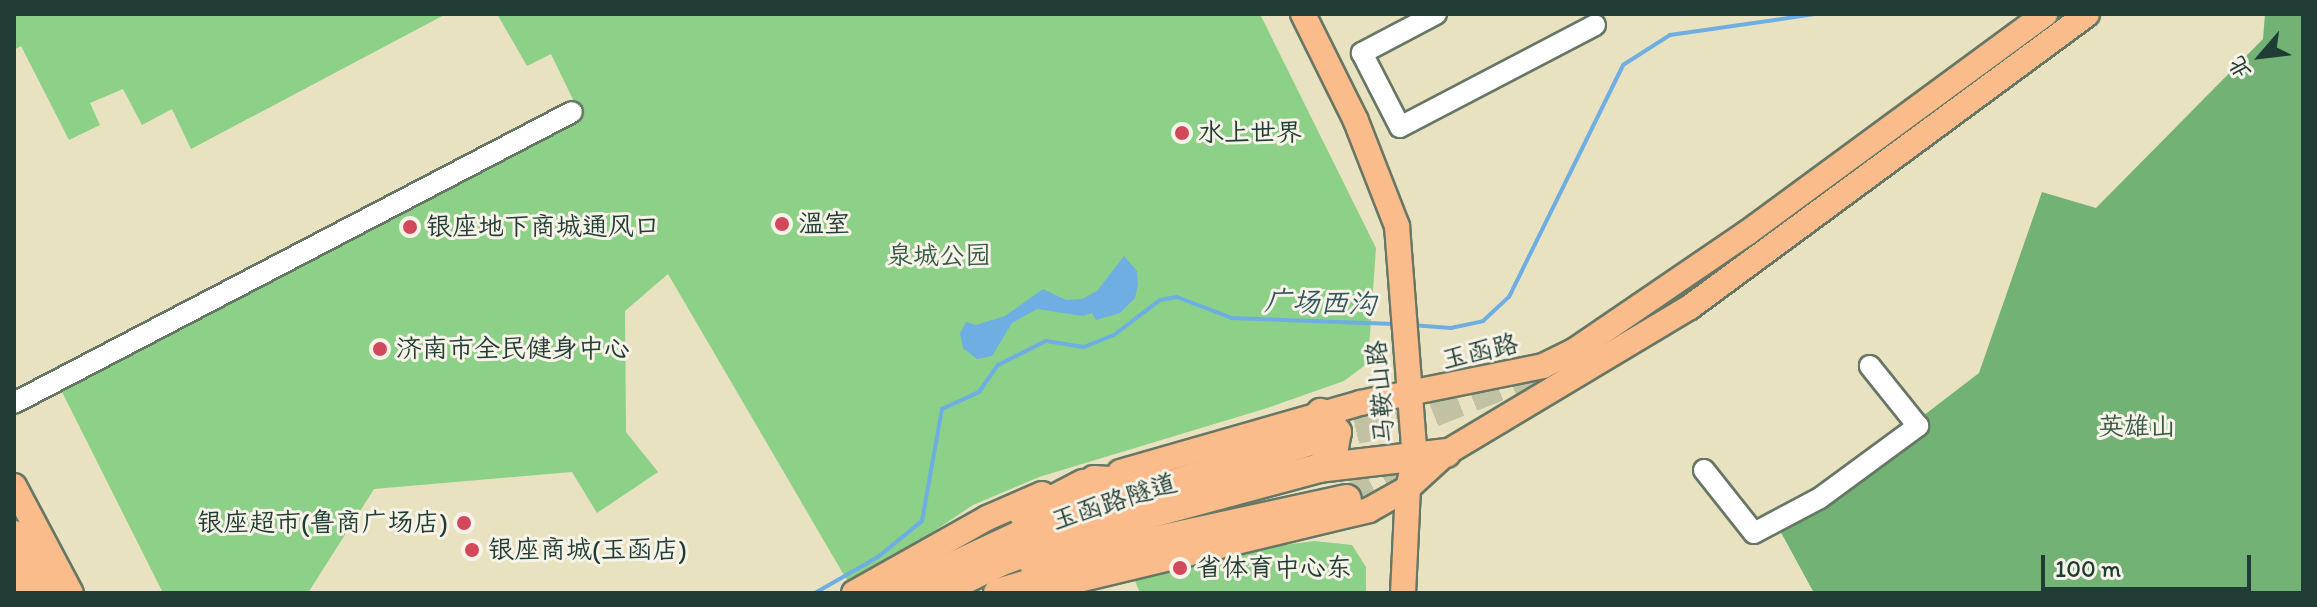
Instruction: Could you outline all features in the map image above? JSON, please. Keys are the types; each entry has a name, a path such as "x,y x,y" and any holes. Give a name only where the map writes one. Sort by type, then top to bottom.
{"highway":[{"path":"1317,426 1337,432 1332,459 1319,468"},
{"name":"玉函路隧道","path":"923,589 1041,525 1271,452 1317,426"},
{"path":"923,589 935,560 1088,482 1123,482 1271,452"},
{"path":"923,589 1082,532 1319,468 1446,453"},
{"name":"玉函路隧道","path":"923,589 1114,546 1347,499"},
{"path":"998,593 1126,553 1281,518 1310,506"},
{"path":"14,535 46,593"},
{"path":"14,576 24,593"}],"main road":[{"name":"马鞍山路","path":"1303,14 1397,226 1399,288 1415,458 1408,488 1403,593"},
{"name":"玉函路","path":"854,593 987,518 1058,487 1317,426 1409,397 1543,366 1574,351 1747,233 2045,14"},
{"path":"1031,593 1125,565 1352,517 1408,488 1446,453 1690,307 2087,14"},
{"path":"14,486 71,593"}],"street":[{"path":"1436,14 1362,53 1400,127 1595,25"},
{"path":"14,403 572,112"},
{"path":"1704,470 1754,533 1820,498 1918,426 1870,366"}],"green space":[{"path":"14,14 446,14 191,149 172,109 142,125 123,89 90,103 100,125 69,140 21,46 14,50"},
{"name":"泉城公园","path":"497,14 1260,14 1376,248 1368,363 1344,381 1264,409 1039,477 973,505 879,568 848,582 668,274 625,311 626,432 658,472 597,513 572,472 374,489 308,593 163,593 60,388 580,114 551,54 527,66"},
{"name":"英雄山","path":"2265,14 2303,14 2303,593 1814,593 1778,527 1979,373 2042,192 2096,208 2263,39"},
{"path":"1314,541 1352,545 1366,567 1366,593 1140,593 1129,566"}],"water":[{"path":"1124,256 1137,271 1138,285 1135,298 1120,313 1096,320 1092,313 1083,316 1037,309 1012,323 992,356 977,359 963,348 960,333 966,322 976,325 1005,316 1043,289 1066,300 1082,299 1097,291"}],"waterway":[{"name":"广场西沟","path":"1411,325 1451,328 1483,321 1509,297 1623,65 1670,35 1816,14"},
{"name":"广场西沟","path":"815,593 878,557 922,521 942,409 979,392 998,365 1046,341 1084,347 1114,335 1160,300 1177,297 1232,318 1394,324"}],"tunnel":[{"path":"1315,439 1433,413 1532,374"},
{"path":"1347,499 1432,456"}],"place":[{"name":"水上世界","path":"1182,133"},
{"name":"温室","path":"782,224"},
{"name":"银座地下商城通风口","path":"410,227"},
{"name":"济南市全民健身中心","path":"380,349"},
{"name":"银座超市(鲁商广场店)","path":"464,523"},
{"name":"银座商城(玉函店)","path":"472,550"},
{"name":"省体育中心东","path":"1180,568"}]}
